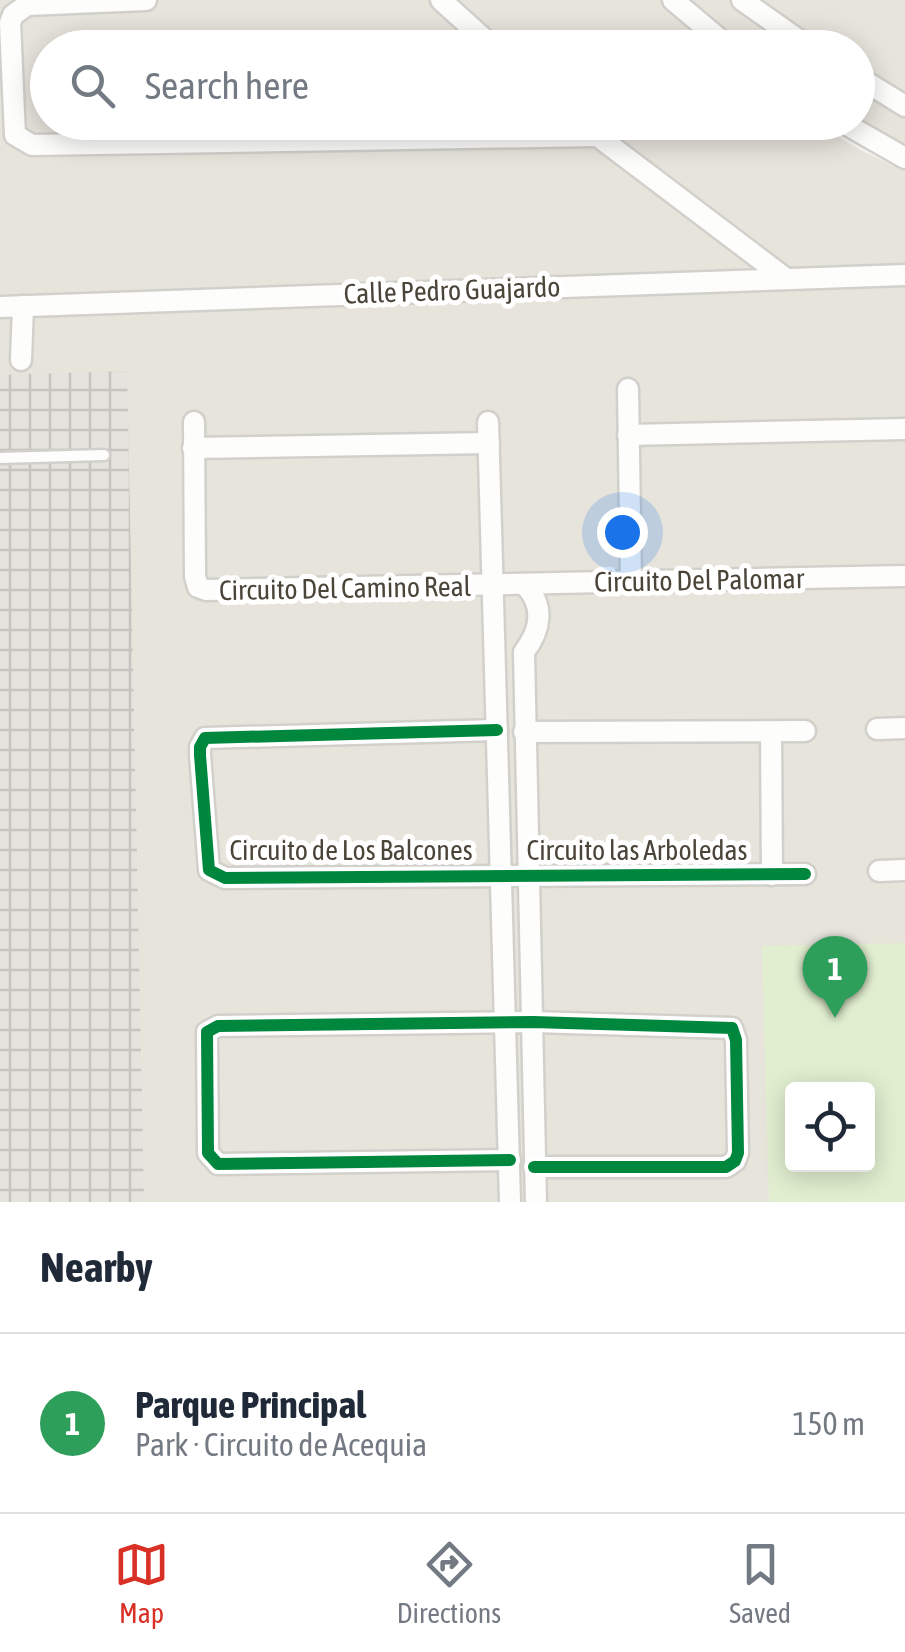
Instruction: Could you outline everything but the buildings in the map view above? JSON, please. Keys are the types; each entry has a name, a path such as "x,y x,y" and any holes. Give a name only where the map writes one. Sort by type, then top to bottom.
{"street":[{"path":"146,0 27,5 14,14 10,23 15,135 32,145 217,140"},
{"path":"441,0 474,30"},
{"path":"672,0 708,30"},
{"path":"742,0 784,30"},
{"path":"875,87 905,106"},
{"path":"600,140 786,278"},
{"path":"874,140 905,158"},
{"name":"Calle Pedro Guajardo","path":"0,307 905,276"},
{"path":"22,360 23,306"},
{"path":"628,389 631,581"},
{"path":"193,448 194,422"},
{"path":"628,436 905,429"},
{"name":"Circuito Del Camino Real","path":"489,432 493,585 202,589 195,576 193,448 489,432"},
{"name":"Circuito Del Palomar","path":"493,585 905,576"},
{"path":"493,585 510,1202"},
{"path":"524,585 537,601 540,614 524,652 536,1202"},
{"path":"495,653 524,652"},
{"path":"877,729 905,728"},
{"name":"Circuito de Los Balcones","path":"497,730 210,736 200,747 207,864 213,874 225,878 502,875"},
{"path":"524,732 805,731"},
{"name":"Circuito las Arboledas","path":"502,875 772,874 771,732"},
{"path":"879,871 905,870"},
{"path":"772,874 805,874"},
{"path":"510,1160 218,1164 208,1153 205,1037 218,1026 507,1022 728,1026 736,1034 738,1153 726,1167 534,1166"}],"lane":[{"path":"0,458 104,455"}],"shaded area":[{"path":"0,0 905,0 905,155 875,134 875,30 30,30 30,140 844,140 905,171 905,1202 144,1202 0,376"},
{"path":"127,371 144,1202 0,1202 0,375"}],"green space":[{"path":"905,943 905,1202 769,1202 762,946"}],"cycle path":[{"path":"497,730 205,738 200,755 209,870 225,878 805,874"},
{"path":"510,1160 218,1164 208,1153 207,1032 218,1026 533,1022 732,1028 736,1040 735,1161 726,1167 534,1167"}],"place":[{"name":"Parque Principal","path":"835,1018"}]}
